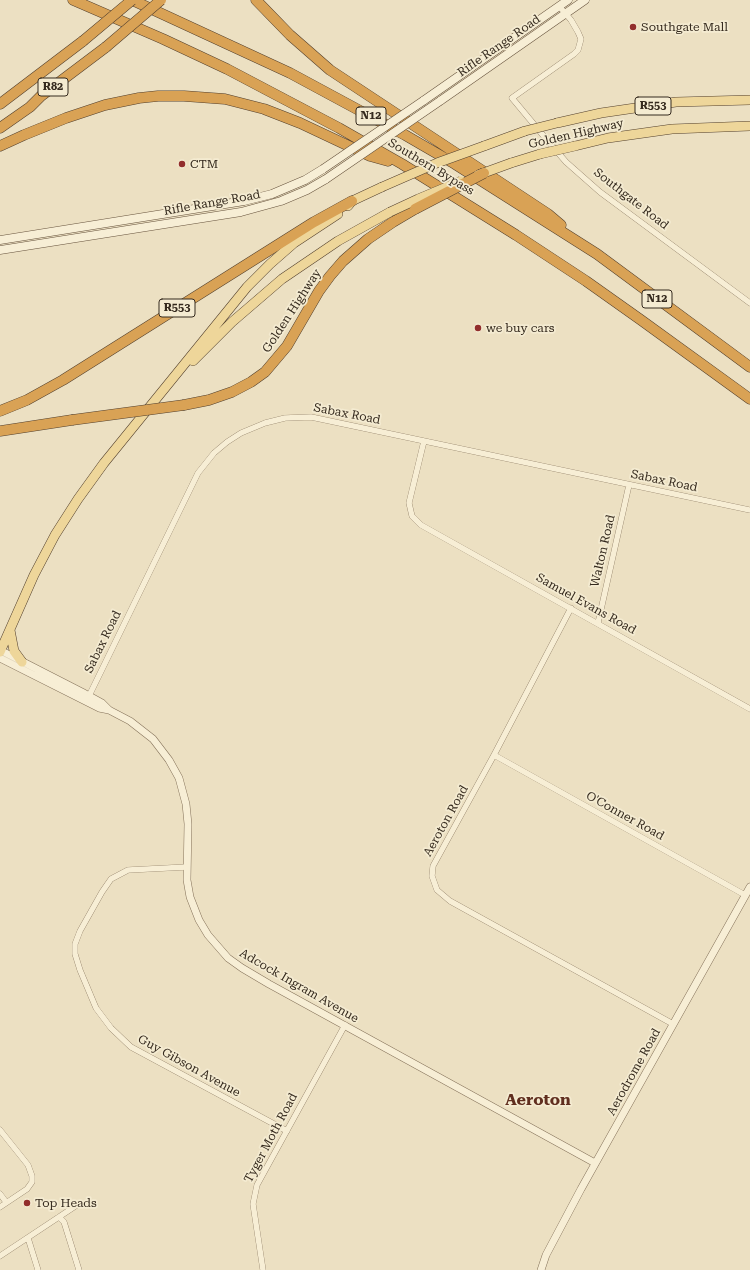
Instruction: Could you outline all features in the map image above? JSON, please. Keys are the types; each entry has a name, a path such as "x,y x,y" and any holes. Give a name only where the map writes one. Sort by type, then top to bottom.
{"highway":[{"name":"Southern Bypass","path":"73,0 163,39 227,69 339,128 402,164 516,235 586,281 750,399"},
{"name":"Southern Bypass","path":"132,0 290,72 455,164 596,254 750,367"},
{"name":"R82","path":"0,104 83,41 132,0"},
{"name":"R82","path":"0,128 30,107 41,96 106,46 161,0"},
{"path":"256,0 290,35 330,70 548,214 596,254"},
{"path":"0,146 52,124 105,105 145,98 184,96 225,99 264,109 300,123 370,156 402,164"},
{"name":"Golden Highway","path":"0,431 184,405 229,394 251,382 265,372 287,346 319,291 330,276 343,261 368,239 415,209 484,173"},
{"name":"Golden Highway","path":"0,411 27,400 63,380 314,222 352,201"}],"main road":[{"name":"Rifle Range Road","path":"0,240 244,201 272,194 305,180 323,170 568,0"},
{"name":"Rifle Range Road","path":"0,250 242,212 281,201 307,190 326,179 477,76 585,0"},
{"name":"Golden Highway","path":"352,201 437,163 525,131 601,113 676,102 750,100"},
{"name":"Golden Highway","path":"484,173 540,154 608,138 672,129 750,126"},
{"path":"158,396 232,322 282,279 332,244 390,212 457,182 484,173"},
{"path":"0,653 34,575 55,535 104,462 247,287 294,243 340,213 352,201"},
{"path":"0,640 10,629"},
{"path":"10,629 14,651 22,662"}],"street":[{"path":"559,6 566,14"},
{"name":"Southgate Road","path":"566,14 581,39 578,50 512,98 566,162 600,192 750,303"},
{"name":"Sabax Road","path":"88,699 198,473 214,453 227,442 241,433 265,423 285,418 311,417 750,510"},
{"name":"Samuel Evans Road","path":"424,441 409,504 412,516 421,525 750,709"},
{"name":"Walton Road","path":"598,623 629,485"},
{"name":"Aeroton Road","path":"571,608 494,755 433,866 432,876 437,890 450,901 673,1024"},
{"name":"Adcock Ingram Avenue","path":"0,653 88,699"},
{"name":"Adcock Ingram Avenue","path":"0,653 22,662 88,699 100,708 109,710 130,721 153,739 175,768 184,793 187,814 186,880 193,907 199,920 208,935 221,951 242,968 596,1163"},
{"name":"O'Conner Road","path":"494,755 745,895"},
{"name":"Guy Gibson Avenue","path":"187,867 128,870 111,879 106,885 80,931 75,944 75,954 80,970 96,1008 111,1028 131,1047 287,1131"},
{"name":"Aerodrome Road","path":"542,1270 546,1255 554,1240 750,887"},
{"name":"Tyger Moth Road","path":"263,1270 253,1204 257,1184 345,1025"},
{"path":"0,1130 28,1165 32,1176 32,1182 27,1188 0,1207"},
{"path":"0,1194 6,1202"},
{"path":"0,1256 77,1205"},
{"path":"59,1216 64,1222 80,1270"},
{"path":"28,1238 38,1270"}],"place":[{"name":"Southgate Mall","path":"633,27"},
{"name":"CTM","path":"182,164"},
{"name":"we buy cars","path":"478,328"},
{"name":"Top Heads","path":"27,1203"}],"district":[{"name":"Aeroton","path":"538,1100"}]}
